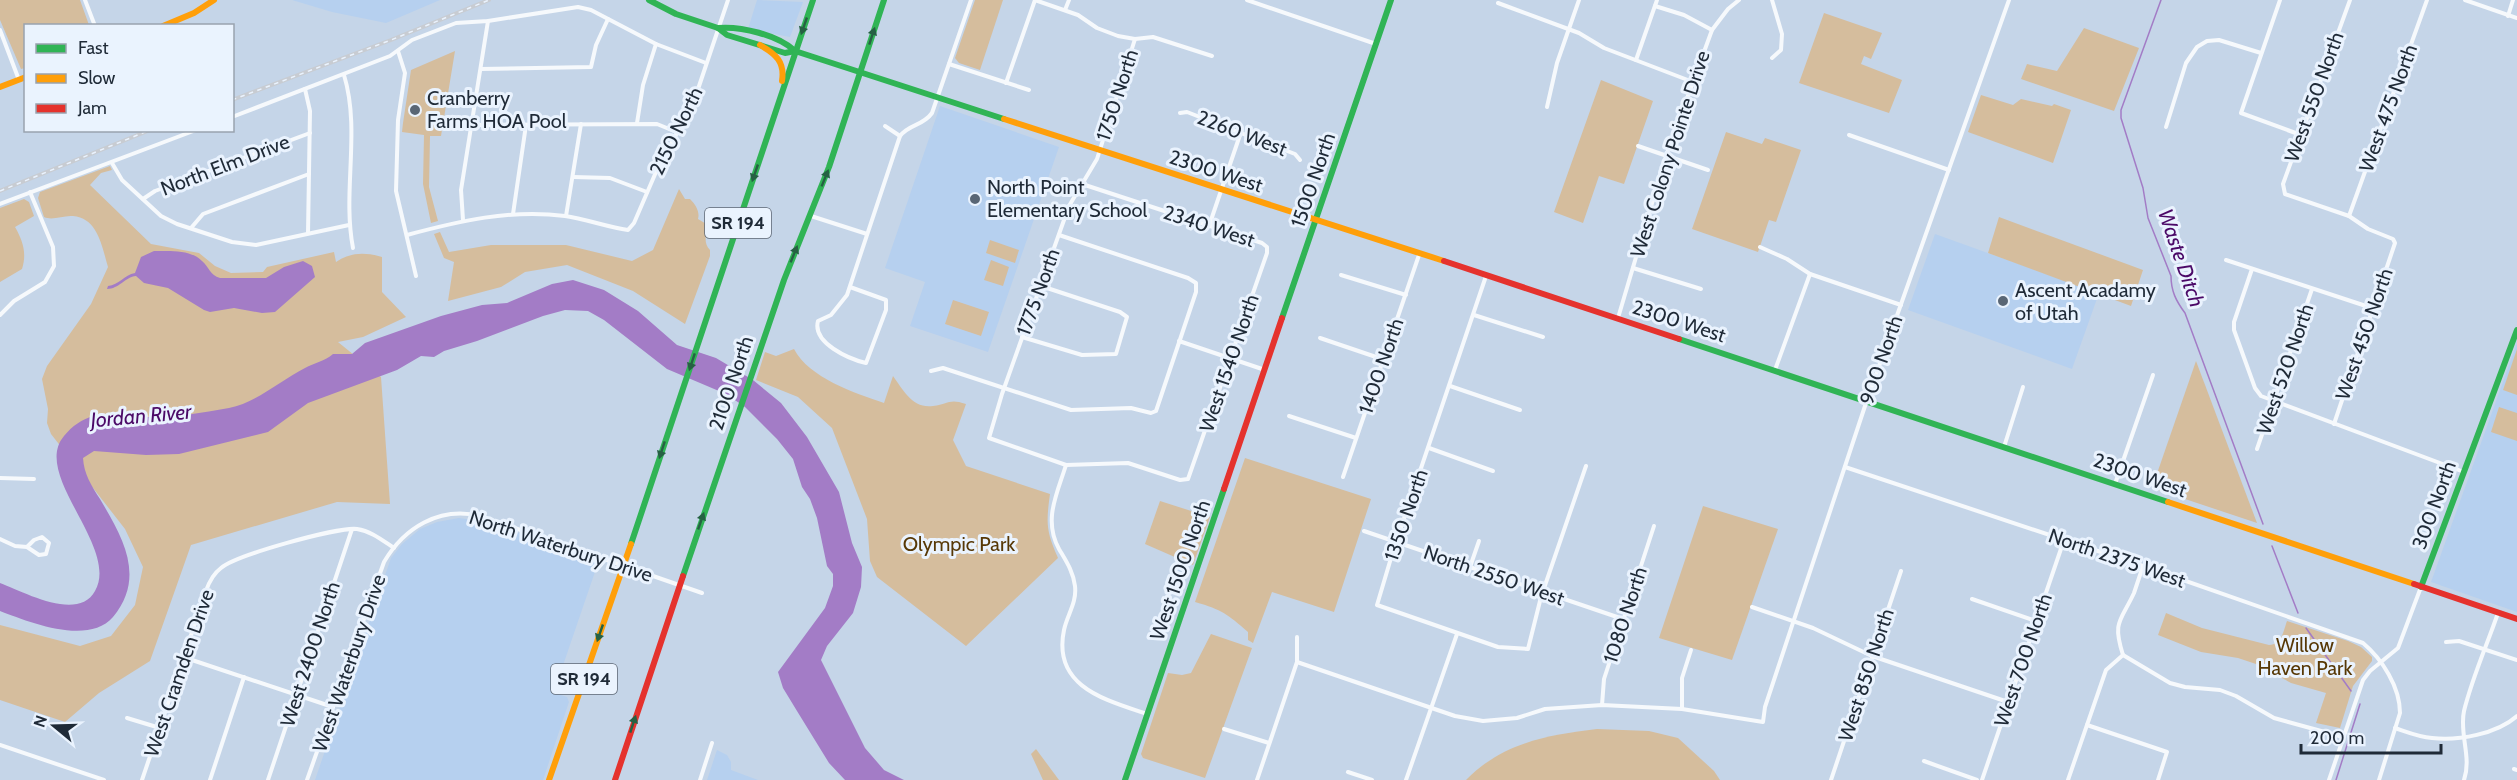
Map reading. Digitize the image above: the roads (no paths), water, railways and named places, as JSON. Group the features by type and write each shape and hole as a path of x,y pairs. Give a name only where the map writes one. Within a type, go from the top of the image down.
{"main road":[{"path":"169,24 194,13 214,0"},
{"path":"649,0 676,14 718,28 727,35 788,53 795,51 790,45 768,38 727,27 718,28"},
{"name":"SR 194","path":"549,780 813,0"},
{"name":"2100 North","path":"615,780 736,417 784,280 829,167 884,0"},
{"name":"1500 North","path":"1265,370 1391,0"},
{"path":"760,45 778,55 784,64 774,117"},
{"name":"2300 West","path":"795,51 1867,400 2517,620"},
{"path":"0,87 22,78"},
{"name":"300 North","path":"2421,587 2517,330"},
{"name":"West 1500 North","path":"1125,780 1265,370"}],"street":[{"path":"85,0 94,24"},
{"name":"2150 North","path":"566,216 628,230 632,227 647,192 694,101 728,0"},
{"path":"850,287 886,300 886,310 866,363 847,356 827,344 819,334 818,321 831,315 840,306 850,287 900,136 906,129 928,118 971,0"},
{"path":"1006,83 1035,0 1082,17 1100,30 1135,39 1153,37 1212,56"},
{"path":"1065,10 1069,0"},
{"path":"1247,0 1376,44"},
{"path":"1547,107 1557,63 1579,0"},
{"path":"1636,60 1657,0"},
{"name":"West Colony Pointe Drive","path":"1618,318 1666,156 1712,30 1739,0"},
{"path":"1772,0 1782,34 1781,50 1772,58"},
{"name":"900 North","path":"1682,709 1763,722 1765,707 1867,400 2009,0"},
{"path":"2280,0 2241,113 2301,135"},
{"name":"West 550 North","path":"2349,216 2285,194 2283,184 2350,0"},
{"name":"West 475 North","path":"2349,216 2427,0"},
{"path":"2465,0 2517,18"},
{"path":"2508,16 2513,0"},
{"path":"1498,3 1568,29 1604,48 1694,82"},
{"path":"1655,6 1684,15 1712,30"},
{"path":"234,116 344,75 398,51 412,40 450,25 578,7 591,10 656,44 706,63"},
{"path":"481,69 591,67 596,45 609,19"},
{"path":"463,220 460,196 488,21"},
{"path":"0,30 22,78"},
{"name":"1750 North","path":"1100,151 1135,39"},
{"path":"2166,127 2189,56 2201,44 2213,40 2224,41 2261,53"},
{"path":"637,123 643,85 656,44"},
{"path":"398,51 405,73 398,120 396,190 416,276"},
{"path":"949,64 1029,90"},
{"path":"344,75 351,105 349,225 353,248"},
{"path":"305,89 310,111 308,233"},
{"name":"2260 West","path":"1180,113 1187,112 1241,132 1294,154 1300,160"},
{"path":"472,124 637,123 663,125 679,132"},
{"path":"513,214 526,124"},
{"path":"406,235 463,220 513,214 566,216 581,124"},
{"path":"885,126 900,136"},
{"path":"0,204 191,132"},
{"path":"1209,226 1241,132"},
{"name":"North Elm Drive","path":"143,200 155,191 310,133"},
{"path":"1849,135 1949,170"},
{"path":"1638,146 1708,170"},
{"name":"1775 North","path":"1066,465 989,438 1004,388 1069,206 1100,151"},
{"path":"112,163 122,180 166,219 232,242 256,245 349,225"},
{"path":"191,228 203,214 309,174"},
{"path":"573,177 610,178 647,192"},
{"name":"2340 West","path":"1082,184 1262,243 1267,247"},
{"path":"0,315 14,301 45,282 54,266 53,247 30,192"},
{"path":"810,215 867,234"},
{"name":"West 450 North","path":"2334,424 2395,243 2389,237 2368,229 2349,216"},
{"path":"931,371 943,368 1071,410 1131,408 1151,413 1156,411 1196,292 1196,283 1188,278 1059,235"},
{"name":"West 1540 North","path":"1066,465 1128,464 1180,480 1188,479 1267,253 1267,247"},
{"path":"1760,247 1810,274 1901,305"},
{"name":"1400 North","path":"1343,477 1419,255"},
{"path":"2226,260 2372,308"},
{"path":"1633,268 1701,289"},
{"path":"2252,269 2234,322 2234,330 2255,388 2261,396 2464,472"},
{"path":"1775,370 1810,274"},
{"path":"1341,275 1406,295"},
{"name":"1350 North","path":"1486,276 1377,605 1498,647 1528,649 1543,592"},
{"path":"1022,337 1082,355 1116,354 1127,317 1120,312 1041,286"},
{"name":"West 520 North","path":"2257,449 2312,289"},
{"path":"1474,315 1543,337"},
{"path":"1320,338 1383,359"},
{"path":"1179,341 1265,370"},
{"path":"2115,484 2152,375"},
{"path":"1450,386 1520,410"},
{"path":"2004,447 2023,387"},
{"path":"1289,416 1356,438"},
{"path":"1429,448 1493,471"},
{"path":"1066,465 1052,507 1051,522 1055,539 1069,565 1075,589 1073,608 1062,640 1066,663 1075,680 1090,693 1148,714"},
{"path":"1543,592 1586,466"},
{"name":"North 2375 West","path":"1845,467 2143,566 2363,643 2381,663 2398,696 2400,713 2379,780"},
{"path":"0,478 34,479"},
{"name":"North Waterbury Drive","path":"394,548 408,532 425,522 446,515 470,514 702,593"},
{"name":"1080 North","path":"1602,705 1604,679 1654,526"},
{"path":"352,529 371,534 394,548"},
{"name":"West Cramden Drive","path":"142,780 210,580 220,568 239,559 336,530 352,529"},
{"name":"West 2400 North","path":"268,780 352,529"},
{"name":"North 2550 West","path":"1364,531 1623,619"},
{"path":"0,539 15,546 27,547 39,555 45,554 49,549 49,543 42,537 38,537 27,547"},
{"name":"West 700 North","path":"1982,780 2064,540"},
{"path":"1470,567 1479,541"},
{"name":"West Waterbury Drive","path":"307,780 380,573 394,548"},
{"path":"2143,566 2133,595 2118,623 2123,655 2170,683 2185,687 2220,690 2236,696 2274,718 2343,737"},
{"name":"West 850 North","path":"1831,780 1901,571"},
{"name":"300 North","path":"2329,780 2363,680 2398,648 2421,587"},
{"path":"1972,599 2036,621"},
{"path":"1752,607 1793,621 1872,656 2008,702"},
{"path":"2464,780 2468,765 2464,736 2464,711 2498,613"},
{"path":"1406,780 1457,634"},
{"path":"1257,780 1297,662 1297,637"},
{"path":"2446,642 2459,641 2517,660"},
{"path":"1297,662 1432,708 1469,719 1493,721 1517,718 1545,709 1602,705 1682,709 1682,678 1691,650"},
{"path":"2068,780 2106,670 2123,655"},
{"path":"183,657 333,707"},
{"path":"210,780 244,677"},
{"path":"2395,728 2428,738 2464,736 2494,730 2517,716"},
{"path":"128,718 160,728"},
{"path":"2087,725 2167,752 2158,780"},
{"path":"1224,729 1269,744"},
{"path":"700,780 712,743"},
{"path":"0,745 104,780"},
{"path":"1924,761 1977,780"},
{"path":"1347,772 1372,780"}],"waterway":[{"name":"Waste Ditch","path":"2161,0 2121,110 2121,118 2143,188 2148,218 2171,276 2175,296 2185,313 2263,524"},
{"name":"Waste Ditch","path":"2272,546 2298,613"},
{"name":"Waste Ditch","path":"2306,628 2351,691"},
{"name":"Waste Ditch","path":"2336,780 2360,704"}],"railway":[{"path":"234,99 489,0"},
{"path":"0,191 145,132"}],"place":[{"name":"Cranberry Farms HOA Pool","path":"415,110"},
{"name":"North Point Elementary School","path":"975,199"},
{"name":"Ascent Acadamy of Utah","path":"2003,301"}],"water label":[{"name":"Jordan River","path":"141,416"}],"park label":[{"name":"Olympic Park","path":"959,544"},
{"name":"Willow Haven Park","path":"2305,656"}]}
